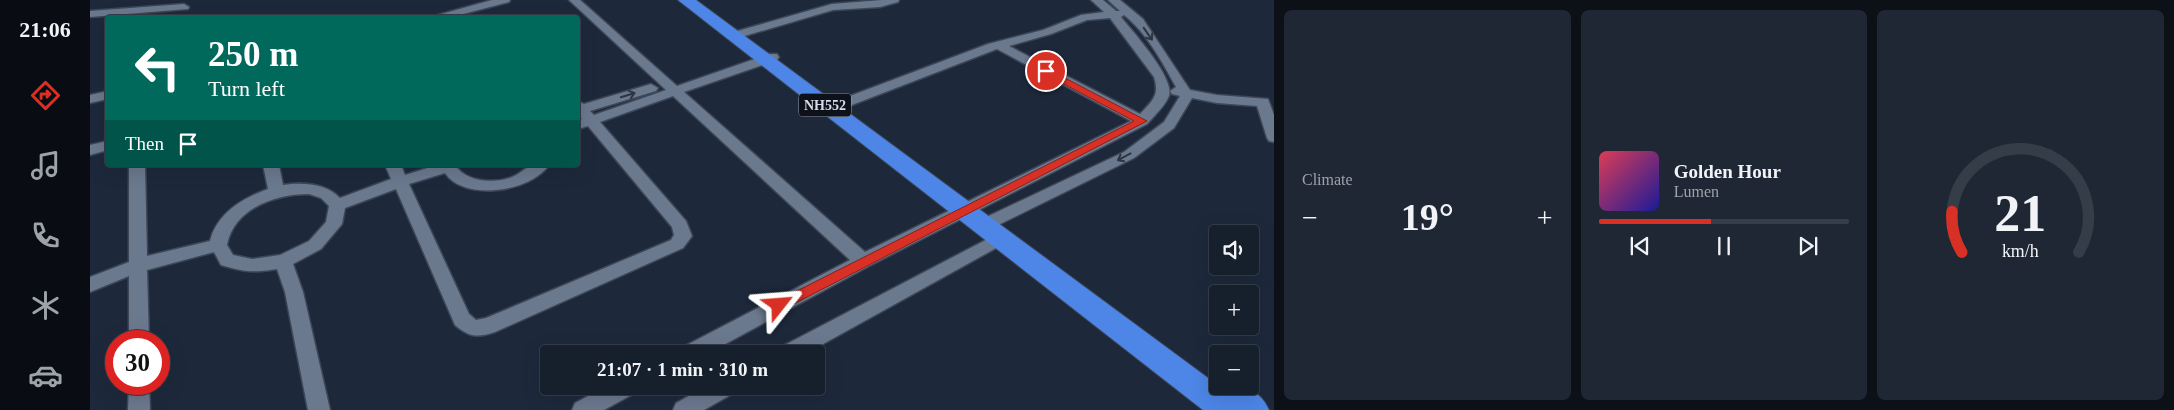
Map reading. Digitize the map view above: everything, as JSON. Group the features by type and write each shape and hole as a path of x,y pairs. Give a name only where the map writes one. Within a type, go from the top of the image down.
{"highway":[{"name":"NH552","path":"686,0 765,55 984,220 1209,378"},
{"name":"NH552","path":"697,0 737,35"},
{"name":"NH552","path":"765,55 839,105 1227,410"},
{"name":"NH552","path":"1233,395 1253,410"}],"street":[{"path":"444,15 505,0"},
{"path":"574,0 863,261"},
{"path":"737,35 832,7 880,4 894,0"},
{"path":"705,345 863,261 984,220 1128,155 1169,125 1187,95 1186,93 1139,21 1131,14 1096,0"},
{"path":"839,105 998,45 1047,32 1113,7"},
{"path":"799,345 984,220 1142,121 1162,97 1164,88 1160,77 1113,7"},
{"path":"90,14 187,8"},
{"path":"998,45 1142,121"},
{"path":"394,167 462,319 472,328 488,326 677,244 683,236 680,225 582,115 765,55"},
{"path":"1164,88 1217,99 1269,100 1274,138"},
{"path":"90,99 105,96"},
{"path":"90,150 105,146"},
{"path":"137,167 139,330"},
{"path":"274,167 277,193"},
{"path":"332,199 334,224 315,246 283,262 252,266 227,260 218,245 222,228 238,212 260,198 285,190 309,189 332,199 357,197 444,167"},
{"path":"448,167 460,180 486,186 515,182 540,167"},
{"path":"90,285 139,265 218,245"},
{"path":"283,262 294,292 319,410"},
{"path":"139,395 139,410"},
{"path":"583,410 611,395"},
{"path":"684,410 711,395"}],"route":[{"path":"779,305 1142,121 1046,71"}]}
